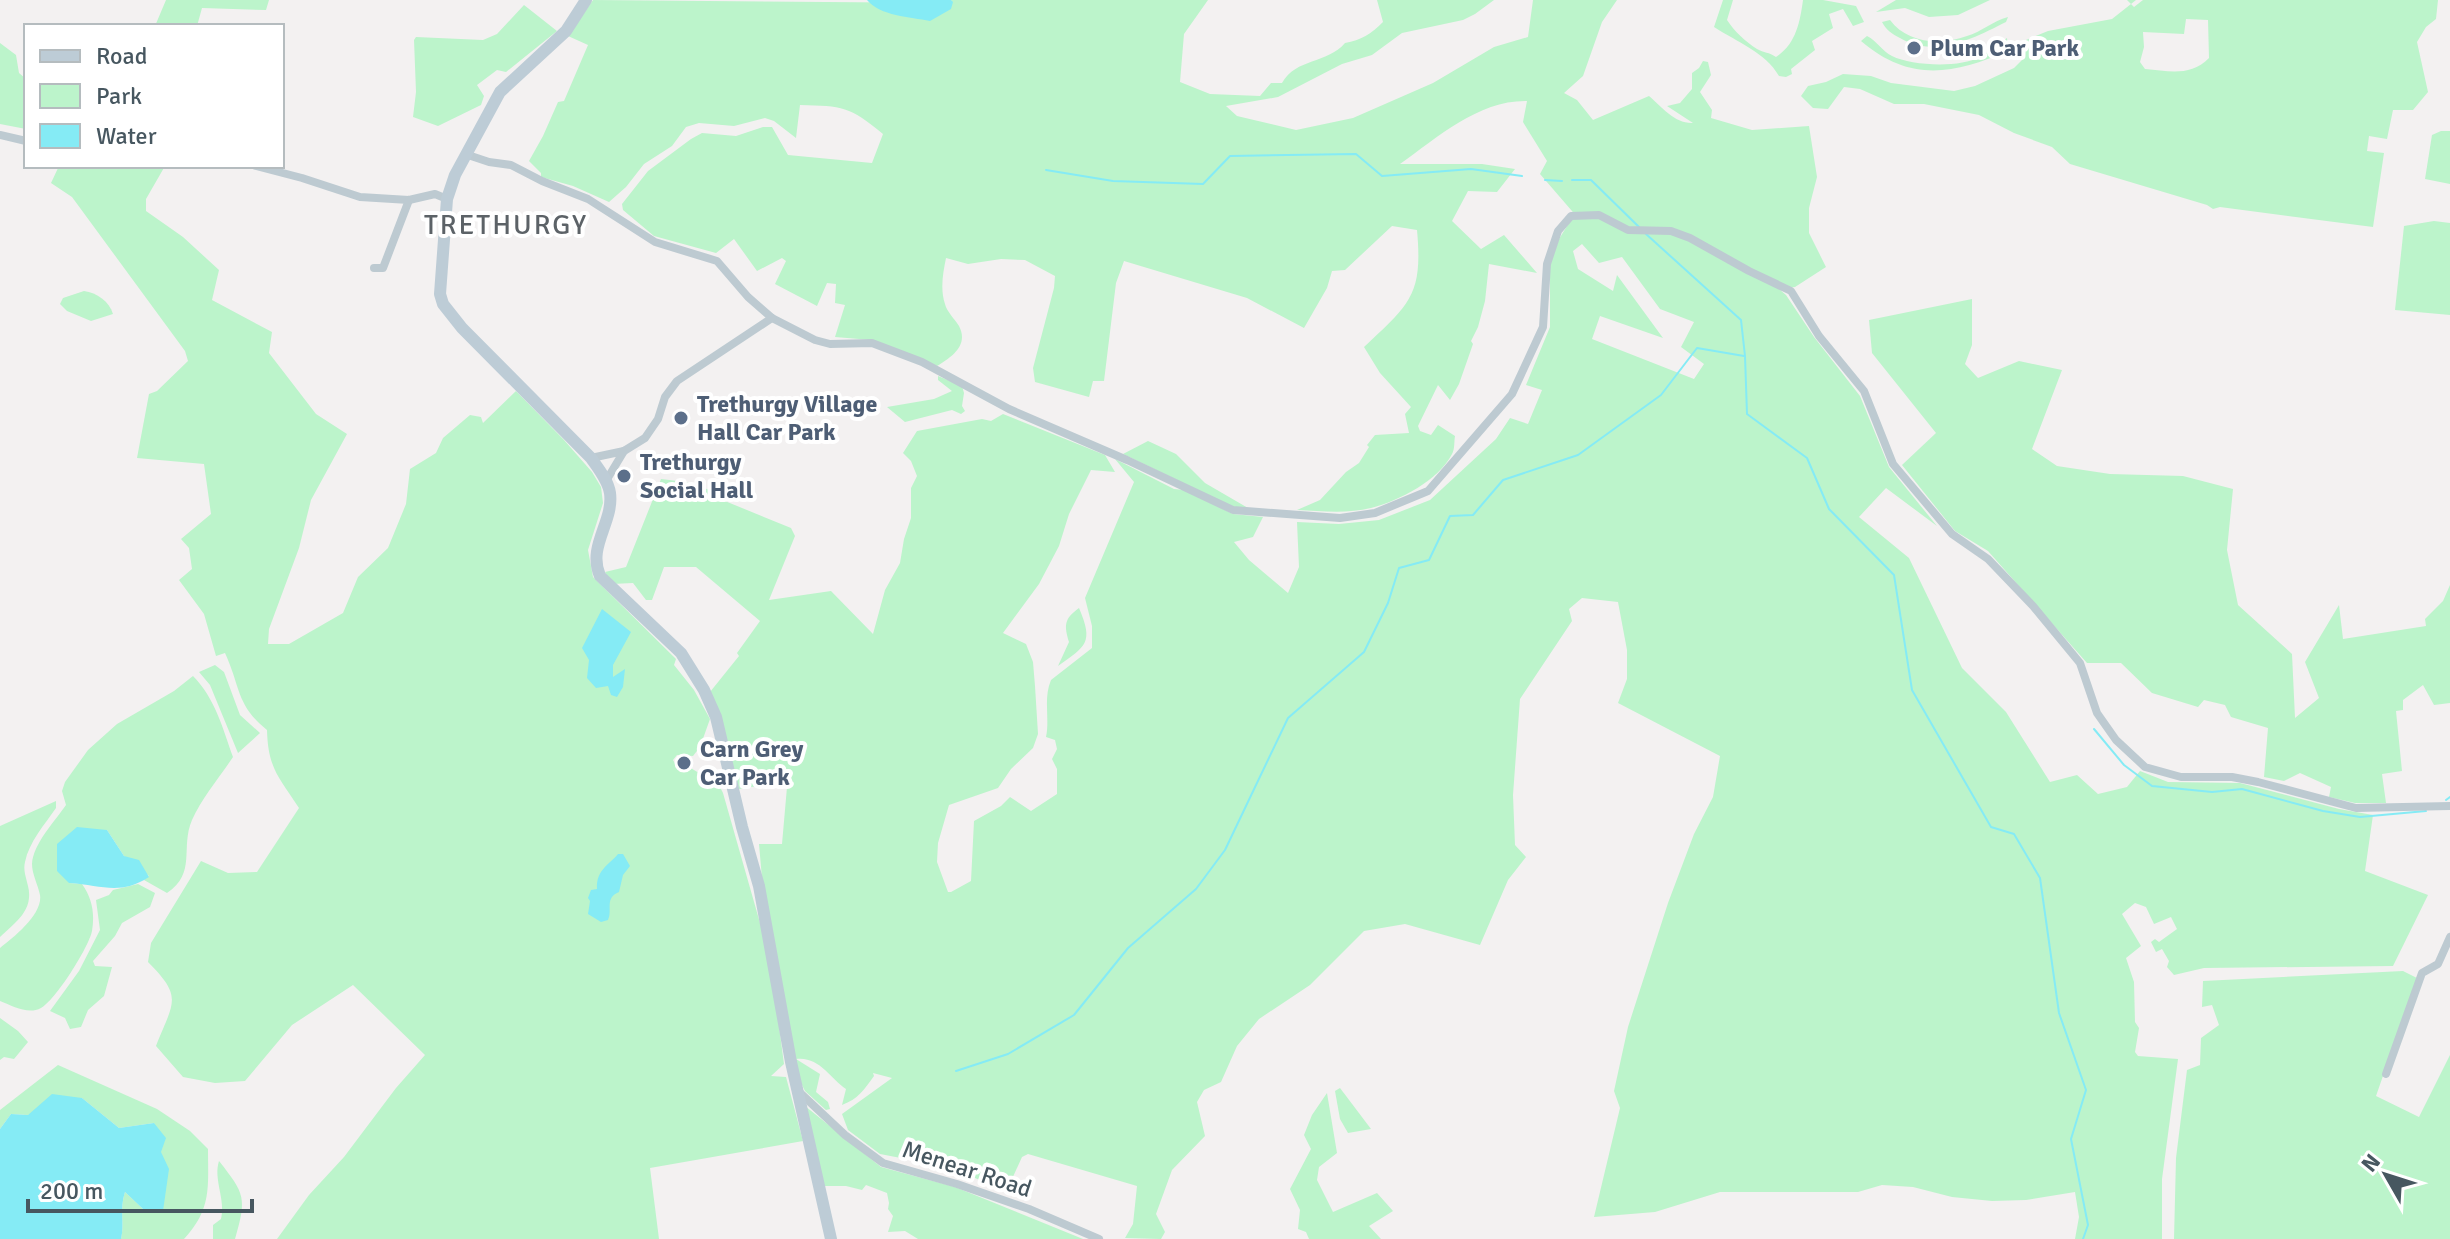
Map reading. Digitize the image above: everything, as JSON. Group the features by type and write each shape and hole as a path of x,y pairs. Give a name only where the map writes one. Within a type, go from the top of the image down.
{"street":[{"path":"586,0 566,31 500,92 465,154 447,199 440,282 443,304 462,328 591,458 610,493 596,552 596,567 607,585 681,653 704,690 716,717 759,886 797,1089 831,1239"},
{"path":"0,135 24,141"},
{"path":"465,154 511,165 542,181 575,192 607,209 655,242 717,261 748,297 772,318 815,340 830,344 872,343 922,362 1009,409 1233,510 1340,518 1375,513 1428,491 1512,394 1543,327 1547,264 1558,231 1571,216 1599,215 1628,230 1671,231 1791,291 1819,336 1864,391 1893,464 1952,534 1988,559 2042,617 2080,663 2097,713 2116,740 2145,767 2181,777 2232,777 2258,782 2356,808 2450,806"},
{"path":"264,168 360,197 409,200 435,194 447,199"},
{"path":"374,268 383,268 409,200"},
{"path":"591,458 624,451 645,438 658,419 665,397 677,381 772,318"},
{"path":"606,481 624,451"},
{"path":"2386,1074 2422,973 2438,964 2450,937"},
{"name":"Menear Road","path":"797,1089 845,1135 883,1163 983,1193 1099,1239"}],"green space":[{"path":"166,0 269,0 266,10 202,8 198,24 156,24"},
{"path":"593,0 952,3 951,0 1208,0 1184,34 1180,82 1210,94 1260,96 1271,83 1282,83 1295,69 1330,55 1345,43 1374,30 1383,22 1377,0 1494,0 1463,20 1402,33 1372,55 1342,64 1278,97 1226,106 1237,116 1296,130 1353,118 1433,83 1494,47 1528,37 1533,0 1617,0 1602,22 1583,76 1564,93 1577,100 1593,120 1649,96 1675,118 1693,123 1667,106 1680,103 1692,89 1692,73 1703,61 1708,62 1711,75 1700,92 1712,110 1711,118 1752,130 1809,126 1817,177 1809,208 1809,233 1826,267 1795,287 1779,289 1860,396 1889,467 1937,526 1886,488 1859,517 1909,558 1962,668 2006,712 2050,782 2077,775 2098,794 2127,787 2140,771 2168,782 2240,783 2373,815 2365,871 2428,895 2393,966 2204,968 2174,975 2167,967 2169,961 2162,949 2156,952 2151,942 2155,939 2159,942 2177,929 2171,917 2154,924 2146,907 2135,903 2122,914 2141,946 2126,958 2134,982 2135,1022 2139,1028 2135,1052 2138,1056 2178,1059 2162,1179 2162,1239 2075,1239 2079,1217 2075,1192 2026,1200 1992,1201 1952,1197 1913,1187 1882,1185 1858,1192 1720,1192 1655,1212 1594,1217 1620,1108 1614,1091 1628,1027 1668,903 1694,834 1713,797 1720,756 1618,703 1627,679 1627,650 1618,602 1582,598 1569,609 1572,621 1520,699 1513,795 1515,845 1526,857 1508,880 1480,945 1405,924 1364,931 1310,985 1259,1019 1237,1046 1221,1082 1204,1090 1197,1102 1205,1136 1172,1170 1156,1214 1165,1232 1161,1239 1125,1238 1133,1224 1137,1186 1028,1154 1022,1157 1006,1192 953,1168 880,1154 848,1130 842,1114 892,1078 873,1073 874,1076 860,1094 842,1105 846,1089 818,1064 796,1059 820,1074 816,1092 828,1102 830,1109 826,1110 805,1091 800,1081 763,890 759,844 782,844 787,787 782,782 739,789 710,692 739,656 737,653 760,621 696,567 664,567 652,600 646,600 633,583 612,584 605,572 626,567 661,479 686,482 710,490 720,499 791,528 795,536 769,600 831,591 873,634 885,590 900,563 911,518 911,488 917,476 911,461 903,453 917,431 982,419 991,421 1003,414 1105,455 1115,472 1091,470 1069,514 1059,546 1039,584 1003,633 1026,644 1033,662 1038,734 1033,748 1011,769 998,788 949,805 938,843 937,862 948,892 951,892 971,881 974,821 1001,806 1010,797 1031,811 1057,794 1057,769 1052,759 1057,749 1055,740 1046,737 1047,694 1051,680 1092,648 1092,626 1085,598 1134,482 1115,459 1233,514 1263,517 1253,537 1234,542 1249,560 1288,593 1299,567 1297,522 1339,524 1379,520 1430,500 1496,439 1510,418 1528,424 1542,390 1526,385 1550,327 1550,265 1559,239 1572,218 1578,218 1540,174 1547,161 1523,122 1527,101 1509,102 1476,113 1400,164 1482,164 1515,169 1497,192 1468,191 1452,221 1481,249 1504,235 1537,273 1489,264 1485,301 1459,384 1450,400 1438,385 1418,426 1420,431 1431,435 1438,425 1455,436 1453,452 1438,472 1406,495 1371,508 1343,512 1297,510 1320,500 1346,472 1359,463 1375,435 1409,433 1405,414 1411,407 1380,373 1364,347 1393,320 1410,297 1418,270 1417,230 1392,226 1345,270 1332,271 1327,288 1304,328 1247,298 1124,261 1116,283 1104,381 1093,381 1089,397 1035,382 1033,368 1055,276 1025,260 1001,259 968,264 946,258 943,298 947,310 959,326 962,339 957,350 937,366 871,340 835,337 845,305 835,303 836,284 827,283 817,306 775,284 786,261 782,258 757,271 734,239 716,253 654,236 623,210 622,204 648,171 702,133 736,136 772,127 788,155 872,163 883,134 845,109 826,106 800,105 796,138 765,118 734,126 699,123 686,127 672,146 644,164 609,202 573,186 541,177 529,161 558,102 564,101 588,45 568,36","holes":["1582,244 1599,263 1622,257 1660,309 1694,322 1681,347 1704,364 1694,379 1592,339 1600,316 1663,338 1617,275 1613,291 1578,269 1573,251"]},
{"path":"1723,0 1733,0 1727,20 1737,32 1757,49 1776,57 1793,39 1803,0 1856,6 1864,22 1853,26 1843,9 1829,14 1833,28 1812,41 1815,50 1791,69 1792,74 1779,76 1766,60 1714,27"},
{"path":"1896,0 1990,0 1958,15 1929,17 1905,8 1876,12"},
{"path":"2143,0 2438,0 2436,19 2426,27 2417,42 2428,92 2413,110 2393,110 2387,139 2369,136 2367,151 2384,153 2373,227 2220,207 2213,209 2070,164 2052,147 2014,133 1979,115 1924,104 1894,104 1860,89 1844,87 1828,109 1813,108 1801,96 1808,86 1843,74 1954,91 1975,86 2014,68 2025,57 2026,40 2048,31 2112,19 2131,4 2134,7","holes":["2186,19 2208,20 2209,58 2202,64 2187,70 2171,71 2145,69 2140,62 2144,47 2143,32 2184,34"]},
{"path":"524,5 557,31 506,72 497,70 477,85 484,96 481,105 438,126 413,117 416,37 483,40 497,34"},
{"path":"2008,17 2006,22 1968,40 1927,47 1900,38 1882,22 1890,20 1905,34 1915,38 1946,41 1967,36"},
{"path":"1867,36 1892,56 1923,64 1971,61 2007,38 2008,51 1951,69 1915,69 1879,54 1861,41"},
{"path":"0,43 16,55 19,73 24,77 24,129 0,124"},
{"path":"2450,131 2450,184 2425,179 2432,135"},
{"path":"58,168 164,168 146,199 146,211 183,237 219,270 212,300 272,332 269,353 316,414 347,434 311,500 299,548 269,629 268,644 289,644 343,613 358,577 388,548 406,504 410,469 436,453 443,438 470,415 481,417 483,423 516,391 564,440 601,487 603,503 588,550 593,577 676,659 674,665 694,690 710,719 700,747 693,756 677,755 673,760 680,772 689,767 719,785 723,793 770,958 784,1064 771,1076 786,1077 803,1141 650,1168 659,1239 277,1239 309,1195 344,1157 425,1055 353,985 292,1025 245,1081 215,1083 183,1077 156,1046 172,1001 167,984 148,962 151,943 201,861 228,873 257,872 299,808 272,764 267,730 244,704 225,653 216,656 204,614 179,580 192,569 189,548 181,539 211,514 204,464 137,458 149,394 157,391 188,361 185,351 72,197 51,183"},
{"path":"2434,221 2450,223 2450,315 2395,310 2404,226"},
{"path":"84,291 102,298 113,314 91,321 67,311 60,304 63,298"},
{"path":"1972,299 1972,345 1965,364 1978,378 2019,361 2062,370 2032,449 2057,466 2110,474 2183,476 2233,489 2227,550 2238,605 2292,654 2295,718 2319,698 2305,662 2339,605 2343,639 2426,626 2425,619 2443,601 2450,585 2450,703 2434,705 2423,685 2403,700 2403,710 2396,711 2402,771 2382,774 2386,803 2355,803 2329,797 2331,787 2300,773 2284,781 2264,777 2268,728 2231,717 2225,705 2204,700 2198,707 2152,693 2121,663 2087,663 1988,551 1955,531 1902,465 1936,433 1872,353 1869,320"},
{"path":"938,376 962,386 965,411 961,414 952,410 905,422 887,407 934,399 952,391 938,380"},
{"path":"1148,441 1176,454 1205,483 1248,508 1233,507 1123,454"},
{"path":"1079,608 1086,629 1085,643 1058,666 1069,642 1066,623"},
{"path":"215,665 224,672 240,715 260,733 238,753 210,685 199,672"},
{"path":"193,676 213,704 233,757 192,820 182,877 167,893 144,880 149,876 124,856 107,830 69,883 82,884 92,906 93,918 90,939 71,973 47,1003 36,1010 26,1010 0,1001 0,948 37,910 40,895 32,868 33,856 66,805 62,791 65,782 88,750 117,724 174,691"},
{"path":"56,801 56,808 27,855 24,868 29,894 26,909 0,937 0,826"},
{"path":"138,884 155,893 150,907 122,923 93,961 95,966 112,967 104,996 88,1010 81,1027 70,1029 65,1018 50,1011 79,971 100,930 96,900 113,890"},
{"path":"2403,971 2417,978 2376,1096 2419,1117 2450,1055 2450,1239 2174,1239 2176,1158 2187,1070 2200,1065 2201,1038 2219,1025 2212,1005 2202,1007 2203,981"},
{"path":"0,1018 28,1042 14,1059 4,1057 0,1060"},
{"path":"58,1065 157,1109 190,1131 208,1149 208,1186 204,1207 200,1218 184,1239 121,1239 125,1192 143,1209 163,1210 161,1152 154,1123 119,1128 82,1098 28,1115 11,1114 0,1129 0,1110"},
{"path":"1340,1088 1371,1129 1348,1133 1340,1119 1335,1091"},
{"path":"1327,1093 1337,1153 1319,1167 1317,1180 1333,1212 1377,1193 1393,1211 1369,1226 1381,1239 1309,1239 1306,1232 1298,1229 1300,1210 1290,1189 1311,1149 1304,1135 1312,1115"},
{"path":"805,1106 881,1167 955,1187 1083,1239 918,1239 905,1231 888,1232 893,1216 888,1209 887,1193 866,1185 862,1190 824,1186"},
{"path":"219,1161 239,1189 241,1197 241,1214 235,1239 213,1239 213,1225 221,1219 222,1212 217,1175"}],"water":[{"path":"867,0 953,2 951,9 930,21 887,13"},
{"path":"602,609 631,632 613,665 613,677 625,669 623,687 617,697 611,695 608,686 596,688 587,678 589,660 582,648"},
{"path":"77,827 107,830 124,856 139,860 149,877 119,888 69,883 57,871 57,844"},
{"path":"618,854 623,854 630,866 623,875 619,892 610,901 608,920 601,922 588,914 588,898 591,890 597,889 601,873"},
{"path":"52,1094 82,1098 119,1128 154,1123 166,1138 161,1152 169,1169 163,1211 143,1209 125,1192 121,1239 0,1239 0,1129 11,1114 28,1115"}],"waterway":[{"path":"1046,170 1113,181 1203,184 1230,156 1356,154 1382,176 1471,169 1522,176"},
{"path":"1545,180 1562,181"},
{"path":"1572,180 1591,180 1639,227"},
{"path":"1646,234 1741,320 1747,414 1807,458 1829,509 1894,575 1912,690 1991,827 2014,834 2040,878 2059,1013 2086,1090 2071,1139 2088,1225 2083,1239"},
{"path":"956,1071 1008,1054 1074,1015 1128,948 1196,889 1225,850 1288,718 1364,652 1388,603 1399,568 1429,560 1450,516 1473,515 1503,480 1578,455 1661,395 1697,348 1744,356"},
{"path":"2094,729 2124,765 2152,786 2212,792 2242,789 2323,811 2360,817 2426,811"},
{"path":"2446,800 2450,797"}],"place":[{"name":"Plum Car Park","path":"1914,48"},
{"name":"Trethurgy Village Hall Car Park","path":"681,418"},
{"name":"Trethurgy Social Hall","path":"624,476"},
{"name":"Carn Grey Car Park","path":"684,763"}],"district":[{"name":"TRETHURGY","path":"506,225"}]}
